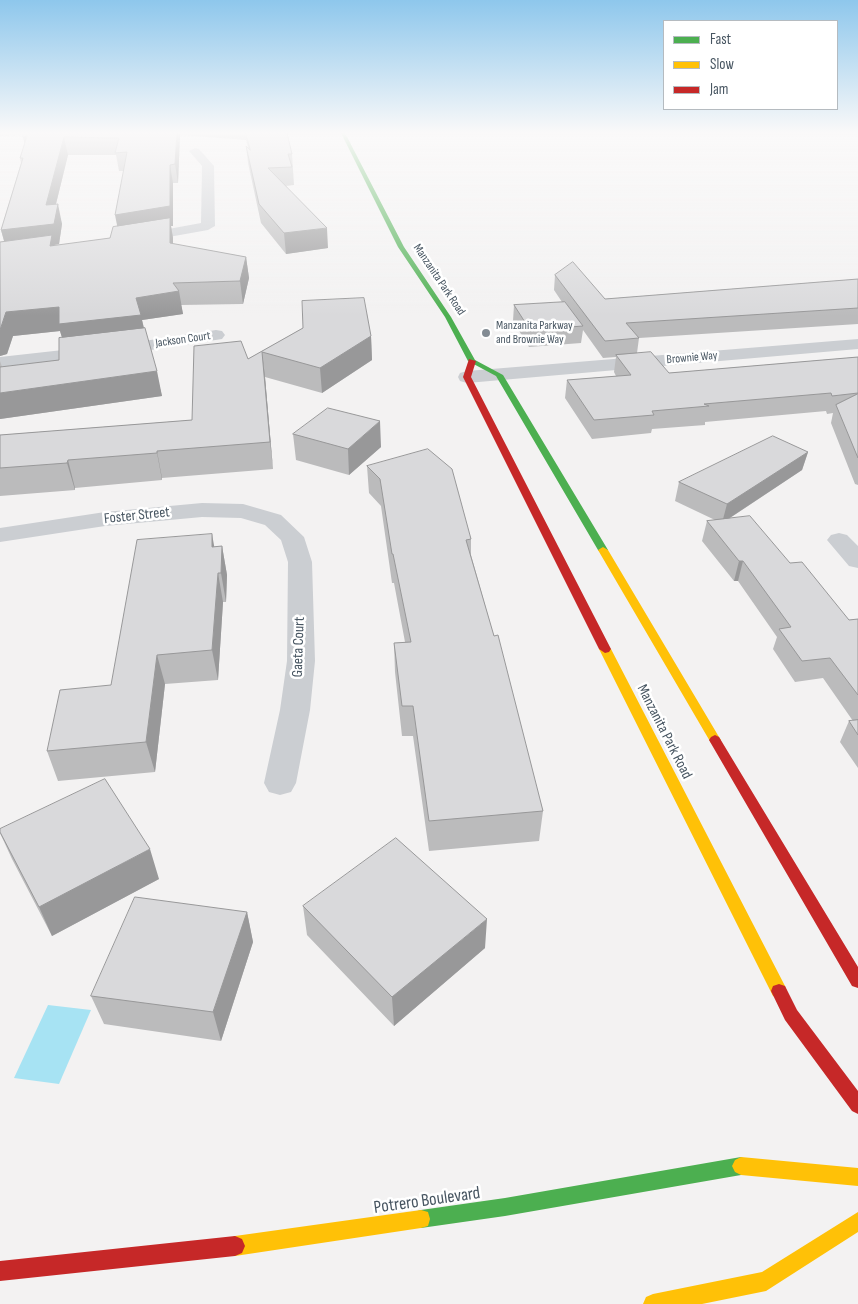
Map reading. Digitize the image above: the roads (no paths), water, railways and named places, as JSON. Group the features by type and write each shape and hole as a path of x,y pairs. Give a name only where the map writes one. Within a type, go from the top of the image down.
{"street":[{"path":"124,240 208,226 208,194"},
{"name":"Manzanita Park Road","path":"374,194 401,248 448,317 470,369 791,1015 858,1105"},
{"name":"Jackson Court","path":"0,362 144,346 216,335"},
{"name":"Brownie Way","path":"470,369 499,375 858,344"},
{"path":"499,375 858,981"},
{"name":"Foster Street","path":"1,541 105,519 202,510 243,511 273,520"},
{"name":"Gaeta Court","path":"273,520 292,537 300,562 301,661 295,710 280,783"},
{"path":"839,540 858,561"},
{"name":"Potrero Boulevard","path":"0,1271 302,1237 505,1207 745,1165 858,1177"},
{"path":"653,1304 766,1281 858,1221"}],"water":[{"path":"48,1005 91,1010 59,1084 14,1078"}],"place":[{"name":"Manzanita Parkway and Brownie Way","path":"486,333"}]}
